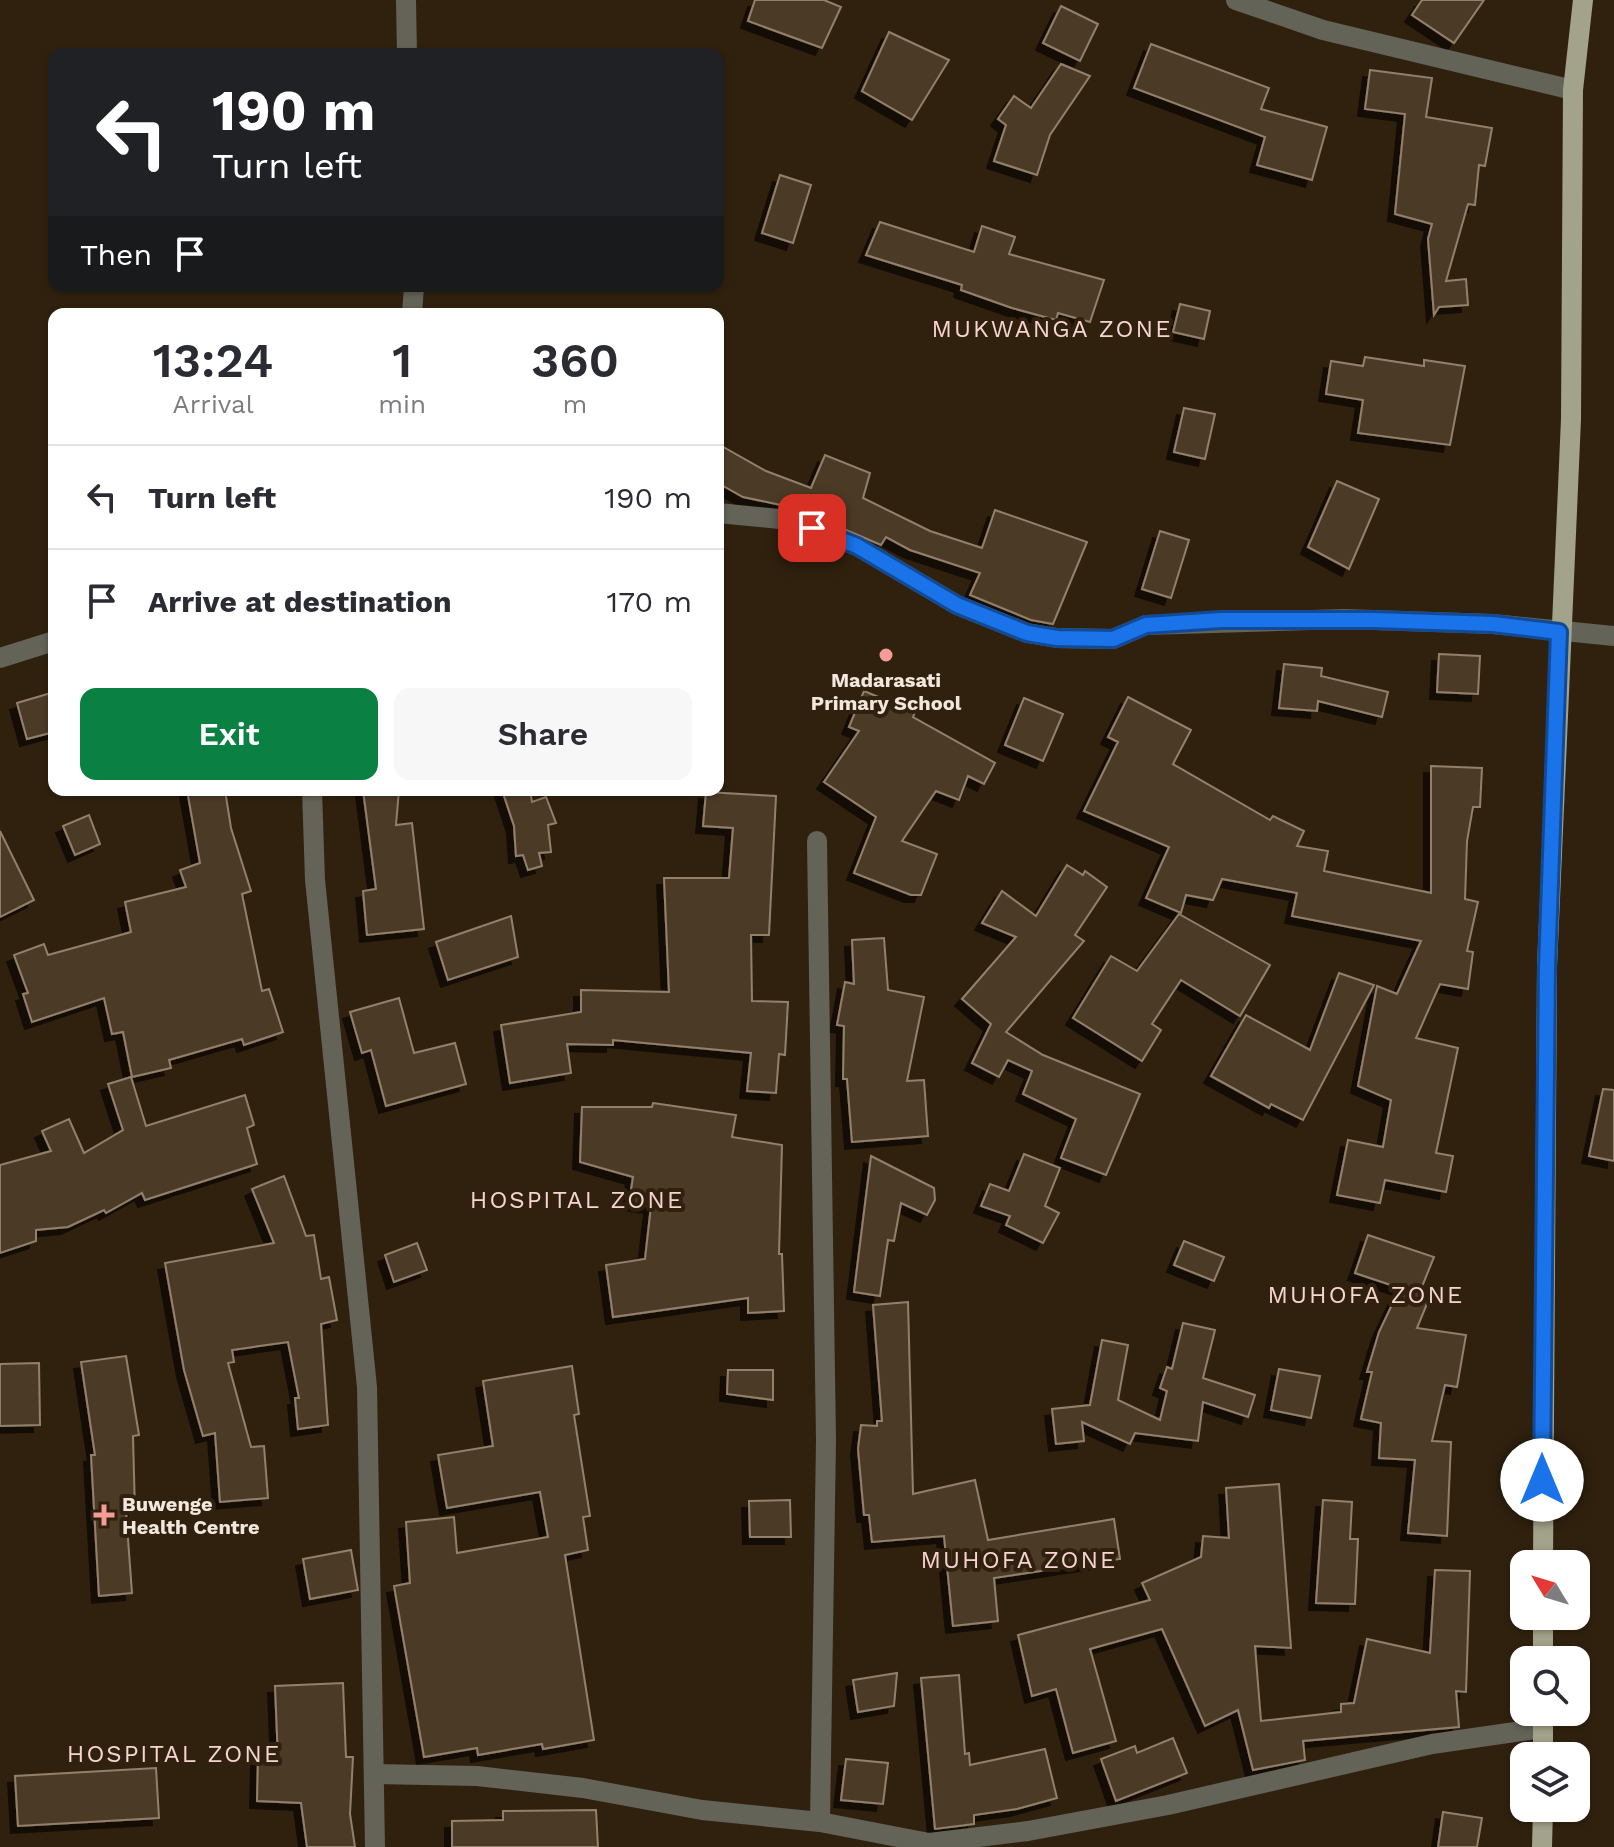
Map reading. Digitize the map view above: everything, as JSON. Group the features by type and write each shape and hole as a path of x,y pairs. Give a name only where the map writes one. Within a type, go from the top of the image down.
{"main road":[{"path":"1543,1550 1547,967 1559,632 1571,419 1573,90 1583,0"},
{"path":"1542,1847 1543,1822"}],"street":[{"path":"406,0 407,48"},
{"path":"1236,0 1323,30 1573,90"},
{"path":"724,514 790,520 857,546 957,605 1027,633 1057,638 1113,639 1146,625 1221,620 1359,619 1493,624 1614,636"},
{"path":"0,658 48,643"},
{"path":"312,796 315,880 367,1387 375,1847"},
{"path":"817,841 826,1440 820,1822"},
{"path":"374,1774 492,1777 583,1788 702,1810 820,1822 929,1843 979,1839 1168,1805 1515,1726"}],"building":[{"path":"755,0 824,0 841,7 822,48 748,21"},
{"path":"1422,0 1484,0 1454,43 1412,15"},
{"path":"1061,6 1098,24 1080,61 1043,43"},
{"path":"889,32 949,60 912,120 862,91"},
{"path":"1151,44 1269,88 1261,109 1327,127 1312,180 1257,165 1265,137 1134,88"},
{"path":"1061,64 1090,76 1050,135 1037,175 994,161 1006,125 998,119 1014,96 1031,108"},
{"path":"1370,70 1432,78 1426,117 1492,128 1485,166 1479,165 1475,205 1468,204 1446,281 1466,279 1468,305 1439,307 1434,315 1428,239 1432,224 1395,214 1405,114 1365,109"},
{"path":"780,175 811,185 793,243 762,233"},
{"path":"880,222 974,252 982,226 1015,237 1009,254 1104,280 1090,322 1058,313 1056,320 1012,308 961,290 962,285 866,255"},
{"path":"1180,304 1210,311 1204,339 1173,332"},
{"path":"1365,357 1424,366 1424,360 1465,366 1450,445 1358,433 1363,400 1326,394 1331,361 1363,366"},
{"path":"1184,408 1215,414 1205,459 1174,452"},
{"path":"724,447 766,471 811,488 825,455 870,473 863,498 930,531 982,548 995,510 1087,542 1053,624 1031,620 970,595 980,573 910,550 886,537 881,545 795,508 743,497 724,486"},
{"path":"1337,481 1379,499 1349,569 1308,547"},
{"path":"1160,531 1189,540 1171,598 1142,589"},
{"path":"1439,654 1480,656 1478,694 1437,692"},
{"path":"1284,664 1322,668 1321,676 1388,692 1382,717 1318,701 1317,711 1279,708"},
{"path":"864,691 915,712 913,717 995,763 984,784 968,776 959,800 936,791 902,841 937,854 921,895 911,895 854,873 876,817 824,782 859,731 849,727"},
{"path":"48,694 48,734 27,739 17,703"},
{"path":"1128,697 1191,730 1173,764 1270,820 1273,816 1304,831 1297,846 1328,851 1324,871 1431,893 1431,766 1482,768 1480,807 1473,807 1467,841 1465,899 1478,902 1467,951 1473,952 1468,989 1440,984 1416,1038 1458,1048 1436,1153 1453,1156 1446,1192 1385,1180 1380,1203 1337,1195 1348,1140 1383,1147 1391,1100 1358,1086 1377,986 1397,994 1421,941 1292,916 1297,893 1222,879 1213,900 1186,895 1181,913 1146,898 1169,847 1084,811 1118,742 1108,737"},
{"path":"1024,698 1063,714 1043,761 1005,745"},
{"path":"724,793 776,796 769,935 751,935 752,1001 788,1002 785,1055 779,1054 776,1093 747,1091 751,1053 613,1040 613,1045 567,1044 571,1073 510,1083 501,1025 581,1012 581,990 669,992 664,878 729,878 733,828 703,826 706,796 724,796"},
{"path":"188,796 226,796 231,828 251,891 242,894 262,991 269,989 283,1032 244,1045 242,1039 169,1060 171,1068 132,1077 123,1032 112,1034 104,998 32,1022 23,994 28,993 14,955 44,944 48,955 131,932 125,902 186,887 180,870 200,863"},
{"path":"364,796 398,796 396,825 412,823 424,929 367,935 363,891 376,889"},
{"path":"504,796 531,796 532,802 546,797 556,823 548,825 551,852 539,853 542,866 528,870 523,855 516,856 514,826"},
{"path":"89,815 100,844 75,855 63,826"},
{"path":"0,831 34,900 0,917"},
{"path":"1067,865 1083,875 1085,871 1107,887 1075,935 1084,941 1006,1032 1043,1055 1140,1094 1106,1175 1061,1158 1076,1119 1023,1094 1032,1071 1008,1060 999,1077 972,1063 991,1024 962,999 1016,937 982,923 1002,891 1036,916"},
{"path":"1179,914 1270,965 1240,1016 1181,980 1152,1024 1161,1030 1142,1061 1073,1018 1111,956 1137,971"},
{"path":"511,916 518,957 448,980 436,942"},
{"path":"884,938 888,990 924,997 907,1081 924,1080 928,1136 852,1142 847,1079 843,1079 844,1026 837,1025 845,982 854,984 852,940"},
{"path":"1339,973 1374,985 1303,1120 1271,1104 1269,1108 1211,1076 1246,1015 1310,1050"},
{"path":"399,998 414,1053 455,1043 466,1084 386,1106 371,1050 362,1053 350,1012"},
{"path":"131,1077 146,1126 245,1095 254,1125 247,1128 257,1164 145,1200 142,1193 106,1213 104,1210 68,1227 36,1230 36,1241 0,1253 0,1165 51,1151 42,1131 69,1119 84,1153 123,1130 108,1084"},
{"path":"1603,1089 1614,1090 1614,1161 1589,1156"},
{"path":"653,1103 736,1115 732,1137 782,1145 779,1254 782,1254 784,1311 748,1313 748,1298 613,1317 606,1265 645,1259 651,1206 629,1203 633,1177 580,1162 582,1107 652,1107"},
{"path":"1024,1154 1060,1168 1045,1206 1059,1213 1043,1243 1006,1225 1010,1216 981,1206 990,1184 1009,1191"},
{"path":"871,1156 934,1188 935,1200 927,1215 901,1203 894,1241 888,1240 880,1296 854,1292"},
{"path":"284,1176 306,1236 314,1235 321,1279 329,1277 337,1320 321,1324 328,1425 298,1429 295,1398 299,1398 288,1342 232,1350 234,1362 228,1363 251,1447 264,1446 268,1498 220,1502 215,1433 203,1436 184,1370 165,1263 274,1243 252,1189"},
{"path":"1368,1235 1434,1257 1419,1294 1429,1299 1417,1328 1466,1335 1457,1387 1445,1385 1432,1441 1451,1442 1447,1536 1408,1533 1415,1460 1379,1458 1381,1423 1361,1419 1372,1372 1367,1372 1379,1332 1400,1288 1355,1273"},
{"path":"1184,1241 1224,1257 1214,1281 1174,1265"},
{"path":"417,1243 427,1270 394,1282 385,1255"},
{"path":"908,1302 913,1494 975,1480 988,1540 1114,1519 1120,1559 994,1578 998,1621 953,1626 944,1536 872,1542 869,1515 864,1515 858,1449 861,1425 877,1426 877,1421 882,1421 873,1305"},
{"path":"1183,1323 1215,1330 1203,1378 1255,1395 1248,1417 1203,1402 1198,1441 1135,1433 1130,1444 1082,1422 1084,1441 1056,1444 1052,1409 1090,1405 1102,1340 1128,1345 1118,1400 1160,1420 1167,1391 1160,1388 1167,1367 1172,1369"},
{"path":"126,1356 139,1435 133,1436 135,1512 126,1512 132,1593 99,1596 91,1455 95,1455 81,1362"},
{"path":"39,1363 40,1425 0,1426 0,1364"},
{"path":"572,1366 579,1414 574,1415 590,1516 583,1517 588,1550 565,1555 594,1740 543,1749 542,1744 478,1755 477,1748 424,1757 394,1586 410,1583 406,1522 454,1517 457,1553 548,1537 540,1492 447,1508 438,1455 493,1446 483,1381"},
{"path":"1279,1369 1320,1376 1311,1418 1271,1410"},
{"path":"728,1370 773,1370 773,1400 727,1394"},
{"path":"1279,1484 1291,1648 1255,1646 1261,1721 1341,1712 1341,1704 1354,1703 1367,1639 1430,1653 1435,1570 1470,1571 1466,1692 1456,1691 1459,1727 1303,1741 1305,1760 1253,1770 1238,1710 1205,1726 1162,1629 1090,1649 1116,1741 1073,1753 1056,1689 1032,1696 1018,1635 1150,1600 1142,1583 1201,1557 1203,1536 1229,1538 1226,1488"},
{"path":"790,1500 791,1537 750,1537 749,1501"},
{"path":"1323,1500 1352,1502 1350,1539 1358,1539 1355,1604 1316,1603"},
{"path":"351,1550 358,1590 310,1599 303,1559"},
{"path":"897,1673 894,1706 858,1712 853,1680"},
{"path":"959,1675 965,1754 969,1753 970,1765 1045,1749 1057,1798 1017,1809 974,1815 974,1824 935,1829 921,1678"},
{"path":"343,1683 346,1757 353,1757 350,1814 355,1847 307,1847 301,1803 257,1801 258,1759 278,1759 275,1686"},
{"path":"1173,1738 1187,1773 1116,1801 1101,1759 1135,1746 1137,1753"},
{"path":"846,1759 888,1763 883,1804 841,1800"},
{"path":"156,1768 159,1818 18,1826 15,1776"},
{"path":"596,1810 598,1847 452,1847 452,1821 503,1820 503,1811"},
{"path":"1443,1812 1482,1818 1477,1847 1438,1847"}],"place":[{"name":"Madarasati Primary School","path":"886,655"},
{"name":"Buwenge Health Centre","path":"104,1515"}],"district":[{"name":"MUKWANGA ZONE","path":"1052,329"},
{"name":"HOSPITAL ZONE","path":"577,1200"},
{"name":"MUHOFA ZONE","path":"1366,1295"},
{"name":"MUHOFA ZONE","path":"1019,1560"},
{"name":"HOSPITAL ZONE","path":"174,1754"}],"route":[{"path":"812,528 857,546 957,605 1027,633 1057,638 1113,639 1146,625 1221,620 1344,619 1493,624 1559,632 1547,967 1542,1480"}]}
